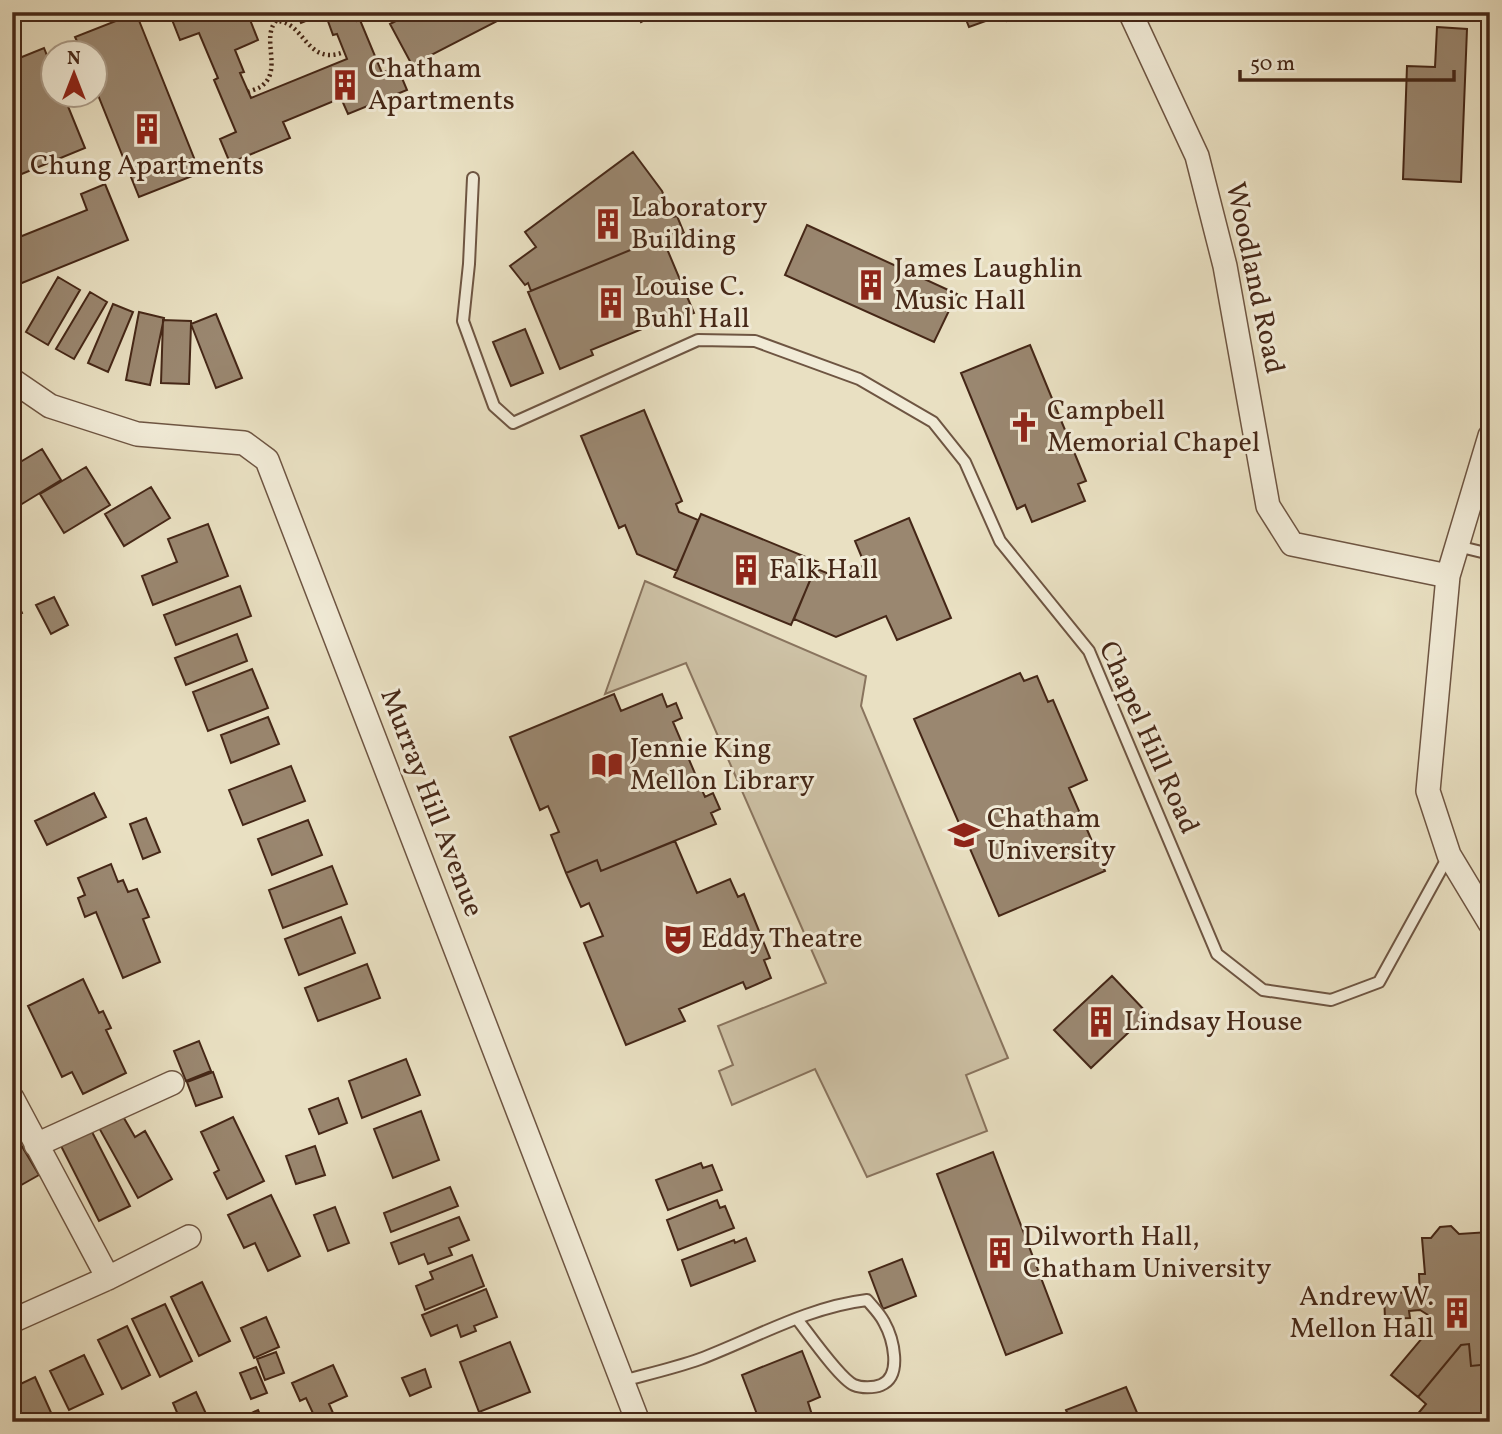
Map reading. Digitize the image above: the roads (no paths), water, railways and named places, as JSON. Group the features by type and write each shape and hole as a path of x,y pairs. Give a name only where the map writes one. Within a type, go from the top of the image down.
{"street":[{"name":"Woodland Road","path":"1130,12 1197,156 1225,266 1268,506 1292,544 1448,576"},
{"name":"Murray Hill Avenue","path":"12,380 50,406 137,434 244,443 267,460 638,1422"},
{"path":"1490,436 1448,576 1428,791 1450,855 1490,923"},
{"path":"36,1145 173,1083"},
{"path":"12,1098 108,1278"},
{"path":"12,1321 108,1278 189,1237"}],"lane":[{"name":"Chapel Hill Road","path":"473,178 463,321 494,406 513,423 698,340 755,341 859,379 933,422 965,463 1000,541 1089,650 1217,954 1262,990 1331,1000 1379,982 1450,855"},
{"path":"1457,546 1490,554"},
{"path":"622,1381 698,1360 797,1319 841,1303 867,1300 885,1323 893,1351 894,1370 886,1383 875,1387 853,1385 840,1373 797,1319"}],"place":[{"name":"Chatham Apartments","path":"345,85"},
{"name":"Chung Apartments","path":"147,129"},
{"name":"Laboratory Building","path":"608,224"},
{"name":"James Laughlin Music Hall","path":"871,285"},
{"name":"Louise C. Buhl Hall","path":"611,303"},
{"name":"Campbell Memorial Chapel","path":"1024,427"},
{"name":"Falk Hall","path":"746,570"},
{"name":"Jennie King Mellon Library","path":"607,765"},
{"name":"Chatham University","path":"964,835"},
{"name":"Eddy Theatre","path":"678,939"},
{"name":"Lindsay House","path":"1101,1022"},
{"name":"Dilworth Hall, Chatham University","path":"1000,1253"},
{"name":"Andrew W. Mellon Hall","path":"1457,1313"}]}
